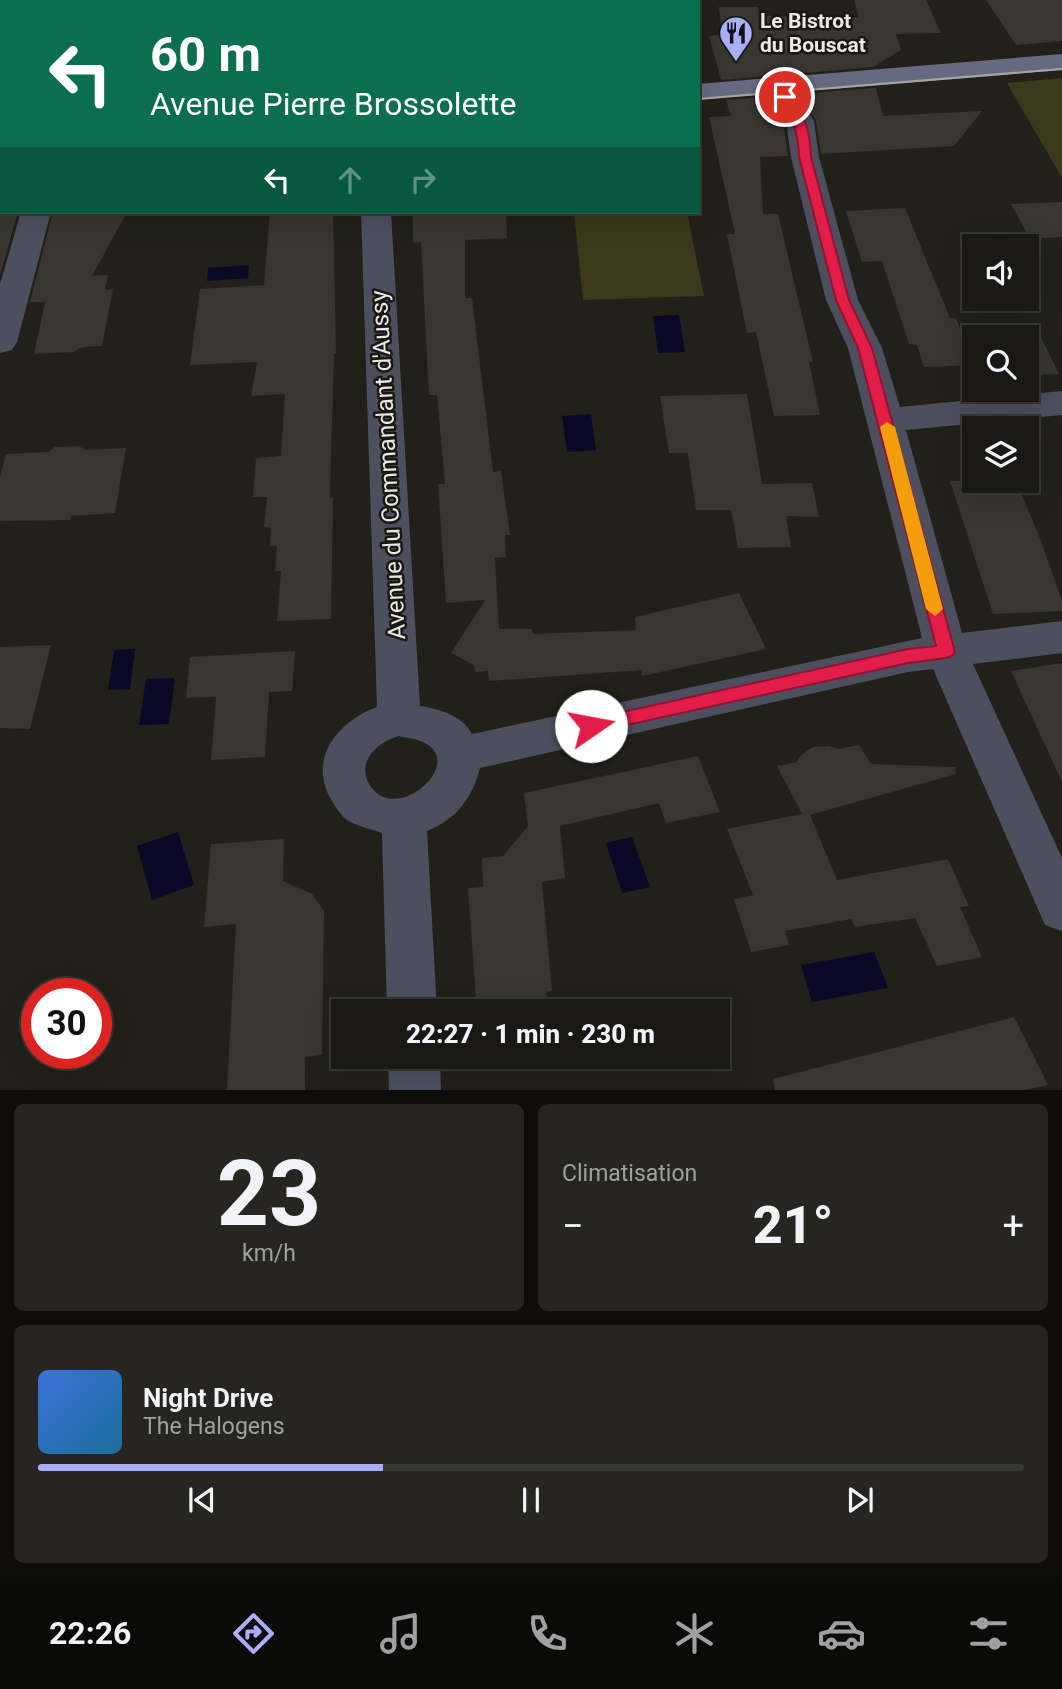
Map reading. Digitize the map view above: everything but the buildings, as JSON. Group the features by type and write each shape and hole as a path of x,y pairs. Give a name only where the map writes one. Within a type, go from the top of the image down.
{"main road":[{"path":"700,92 1062,62"}],"street":[{"path":"758,87 785,97 804,132 805,157 842,300 865,348 946,652 1062,910"},
{"path":"0,342 35,214"},
{"name":"Avenue du Commandant d'Aussy","path":"376,214 399,719"},
{"path":"886,420 1062,402"},
{"path":"459,755 908,656 1062,637"},
{"path":"399,719 431,723 444,731 454,742 459,755 460,772 453,788 441,802 424,812 404,816 383,815 365,807 352,795 344,780 344,763 350,746 363,733 380,723 399,719"},
{"path":"404,816 411,999"},
{"path":"414,1069 415,1090"}],"shaded area":[{"path":"1062,78 1062,178 1007,83"},
{"path":"574,214 687,214 704,296 583,300"}],"water":[{"path":"249,265 248,278 207,281 208,268"},
{"path":"679,315 685,352 658,353 653,316"},
{"path":"591,414 596,450 567,452 562,416"},
{"path":"135,649 130,689 108,690 114,650"},
{"path":"175,678 169,724 139,725 146,679"},
{"path":"178,832 194,885 152,900 137,846"},
{"path":"632,837 650,887 622,893 606,843"},
{"path":"874,952 888,988 812,1002 801,965"}],"tram line":[{"path":"700,99 1062,69"}],"slow traffic":[{"path":"887,427 935,609"}],"place":[{"name":"Le Bistrot du Bouscat","path":"736,63"}],"route":[{"path":"591,726 908,656 946,652 865,348 842,300 805,157 804,132 785,97"}]}
